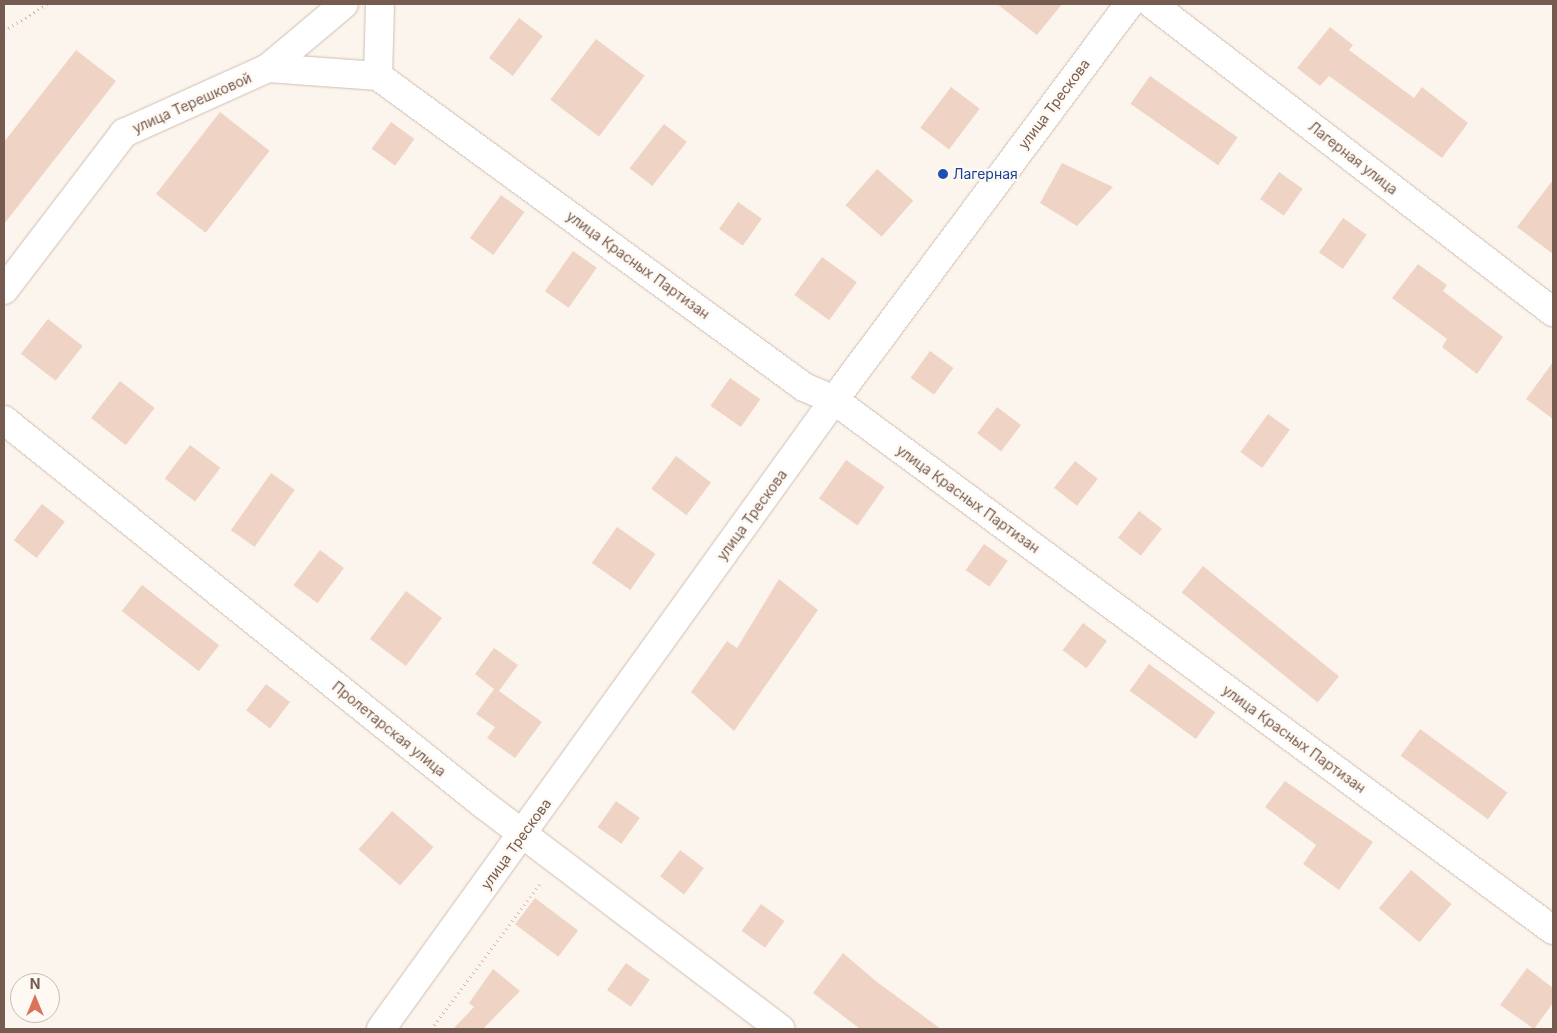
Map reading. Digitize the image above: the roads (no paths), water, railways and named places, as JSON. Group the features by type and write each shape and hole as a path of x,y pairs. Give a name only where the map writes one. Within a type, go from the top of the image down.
{"street":[{"name":"улица Терешковой","path":"4,290 124,133 268,68 344,4"},
{"path":"268,68 378,76 380,4"},
{"name":"улица Трескова","path":"381,1029 834,400 1128,4"},
{"name":"Лагерная улица","path":"1152,4 1553,312"},
{"name":"улица Красных Партизан","path":"378,76 804,387 834,400 1553,930"},
{"name":"Пролетарская улица","path":"4,420 523,834 780,1029"}],"place":[{"name":"Лагерная","path":"943,174"}]}
